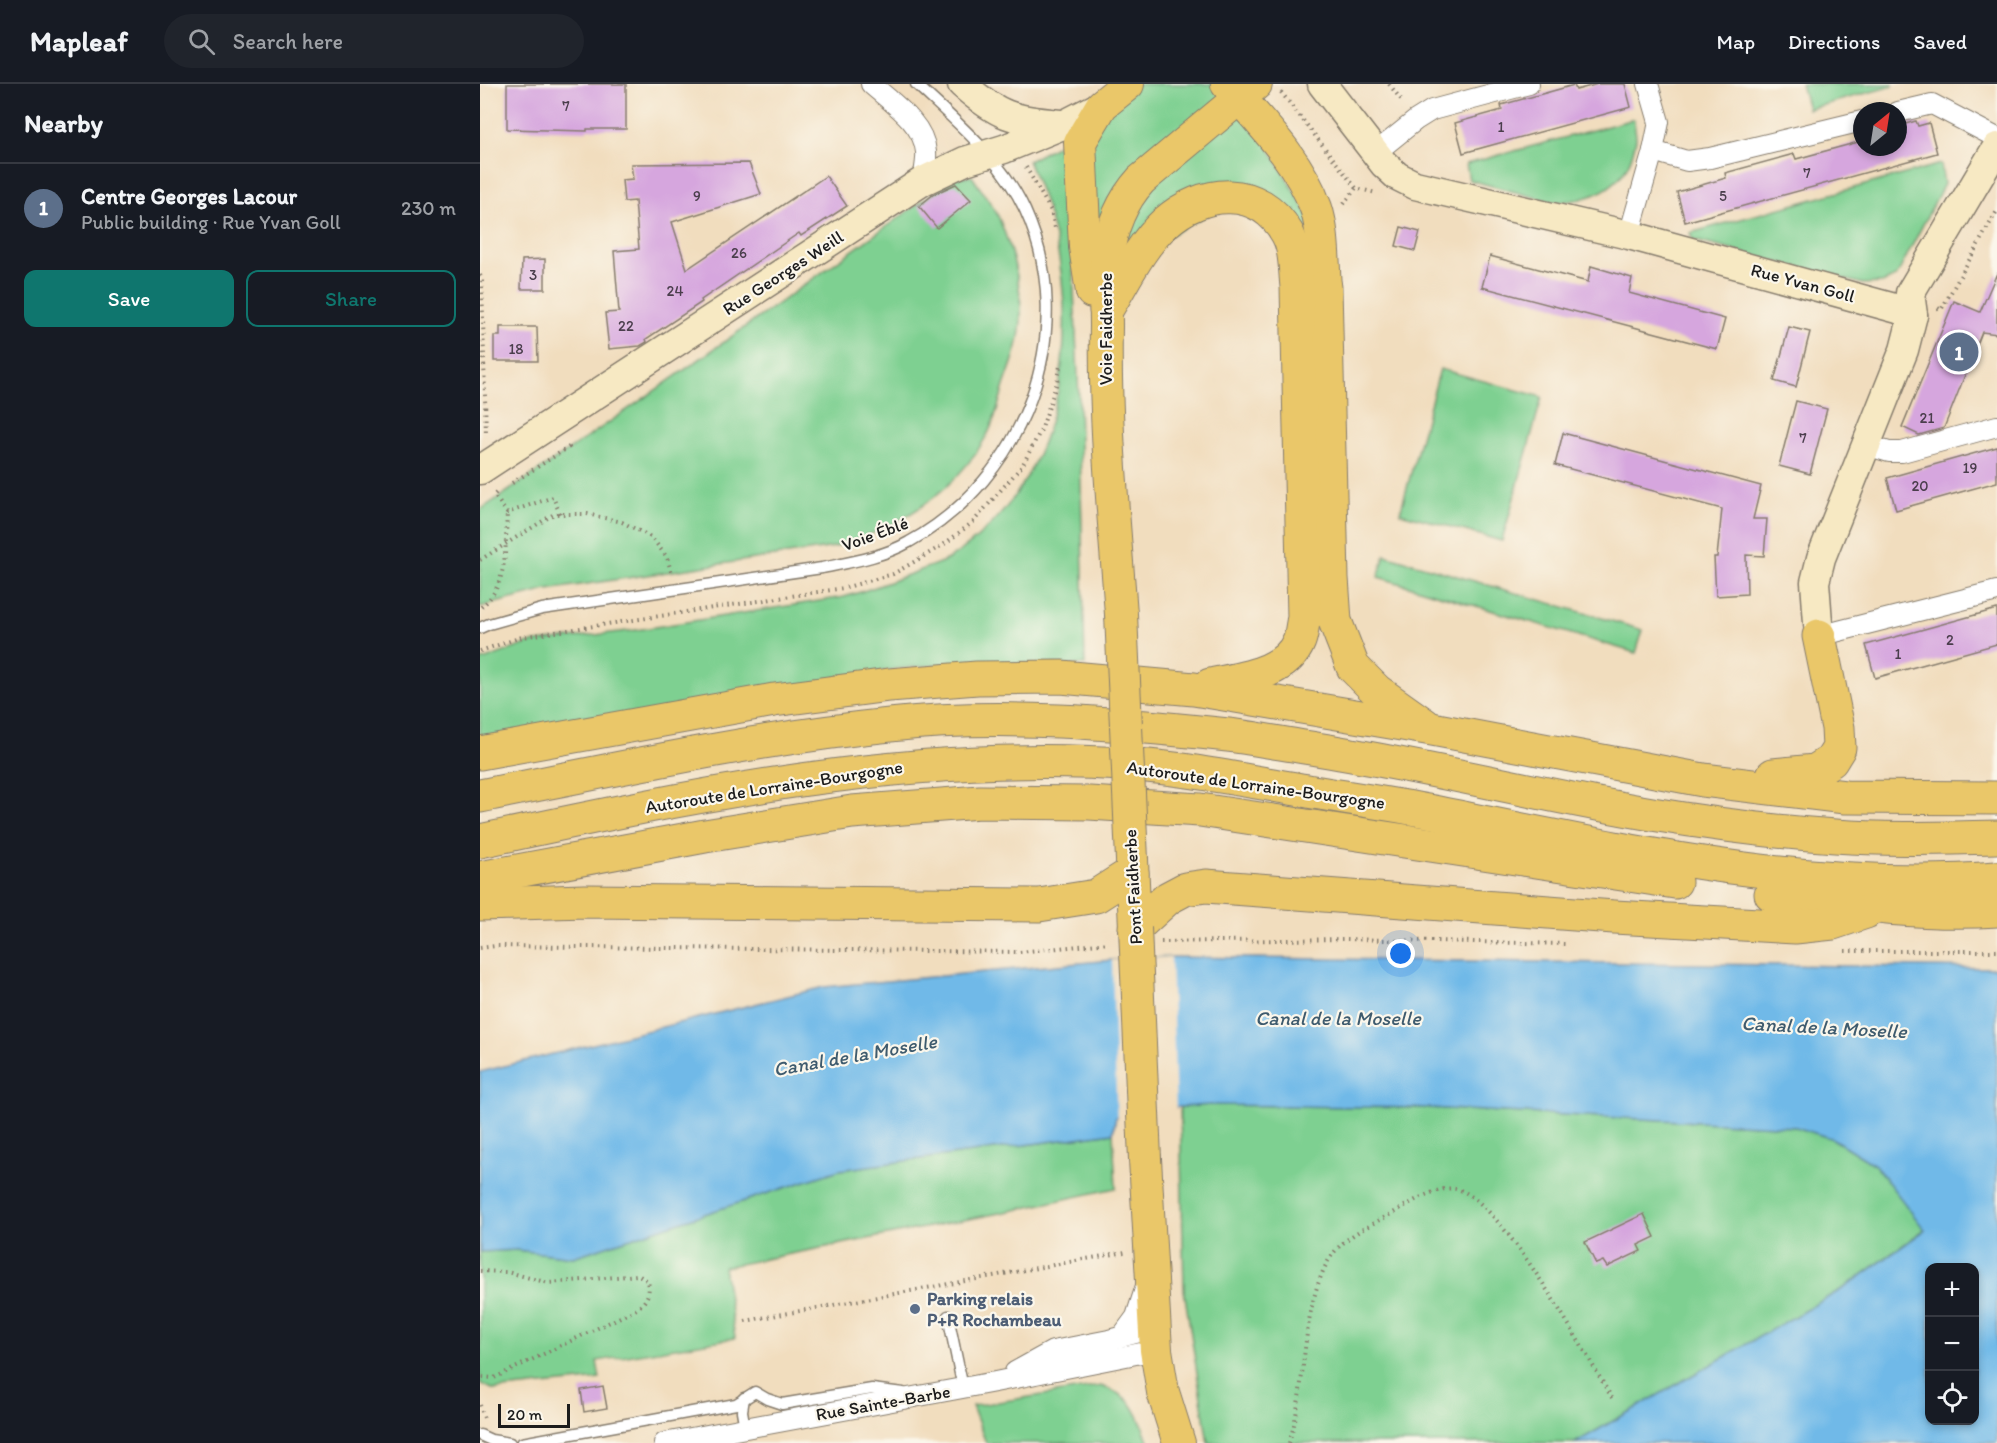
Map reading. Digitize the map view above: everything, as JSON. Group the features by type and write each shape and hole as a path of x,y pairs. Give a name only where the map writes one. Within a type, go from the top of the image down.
{"highway":[{"path":"1106,310 1142,251 1166,223 1192,205 1219,198 1240,196 1259,203 1287,233 1294,254 1297,287 1304,606 1299,642 1281,665 1248,677 1194,689"},
{"path":"1325,286 1335,621 1353,667 1377,691 1432,729"},
{"path":"1703,780 1815,771 1831,761 1839,748 1838,728 1819,636"},
{"path":"480,753 774,700 977,678 1061,677 1194,689 1432,729 1703,780 1845,797 1997,798"},
{"path":"480,796 775,740 892,725 978,720 1084,722 1232,736 1342,753 1650,814 1743,828 1836,836 1922,839 1997,837"},
{"name":"Autoroute de Lorraine-Bourgogne","path":"480,841 645,806 779,784 917,766 1048,762 1137,765 1208,774 1427,811 1633,853 1727,867 1838,878 1938,880 1997,878"},
{"path":"480,878 705,836 852,813 980,801 1089,803 1200,810 1603,872 1877,909 1968,912 1997,910"},
{"path":"480,904 585,901 1039,905 1096,896 1132,867"},
{"path":"1135,938 1168,898 1185,889 1206,886 1795,927 1833,923 1877,909"}],"main road":[{"path":"1105,379 1085,247 1080,142 1102,105 1128,84"},
{"path":"1241,89 1292,162 1305,183 1317,210 1325,286"},
{"name":"Voie Faidherbe","path":"1120,614 1105,379 1107,256 1118,214 1128,194 1241,89"},
{"name":"Pont Faidherbe","path":"1120,614 1155,1339 1163,1392 1179,1443"}],"street":[{"path":"871,84 909,117 920,134 926,151 923,181"},
{"path":"962,84 980,100 1002,114 1023,120 1065,124"},
{"name":"Rue Yvan Goll","path":"1322,84 1375,153 1397,176 1415,185 1629,236 1898,309 1911,304"},
{"path":"1375,153 1432,110 1529,84"},
{"path":"1629,236 1659,122 1648,84"},
{"path":"1907,110 1932,104 1997,138"},
{"name":"Rue Georges Weill","path":"484,467 923,181 965,161 1017,144 1065,124 1102,105"},
{"path":"1653,151 1687,160 1710,158 1853,123"},
{"path":"1997,147 1911,304 1904,350 1821,558 1815,582 1819,636 1997,591"},
{"path":"1866,445 1890,452 1902,452 1997,426"},
{"path":"1122,1336 1136,1317 1150,1264"},
{"name":"Rue Sainte-Barbe","path":"995,1382 1053,1352 1109,1341 1122,1336 1155,1339"},
{"name":"Rue Sainte-Barbe","path":"664,1443 995,1382 1155,1339"}],"lane":[{"name":"Voie Éblé","path":"480,628 542,609 822,568 866,559 908,543 939,523 965,501 1005,452 1035,389 1044,357 1048,316 1045,275 1037,240 1010,183 989,154 916,84"},
{"path":"948,1316 963,1388"},
{"path":"522,1443 736,1404 755,1392 766,1399 782,1404 872,1389 926,1395"},
{"path":"744,1398 742,1411 745,1428"},
{"path":"480,1435 491,1440 510,1443"}],"path":[{"path":"1017,144 1024,164 1051,211 1056,232"},
{"path":"1911,304 1941,310 1997,211"},
{"path":"480,275 482,280 486,443 484,467"},
{"path":"480,651 522,637 844,588 893,574 943,545 973,522 1022,466 1042,428 1057,382 1060,363"},
{"path":"480,608 489,601 499,585 504,563 507,513 494,495 569,447 557,421"},
{"path":"507,513 553,497 560,514"},
{"path":"480,560 554,514 587,514 622,522 651,537 667,557 676,590"},
{"path":"480,948 495,946 1019,952 1135,938 1342,939 1567,944"},
{"path":"1839,951 1997,951"},
{"path":"1289,1443 1314,1297 1332,1255 1340,1244 1362,1229 1430,1193 1453,1188 1468,1192 1498,1221 1549,1293 1612,1398"},
{"path":"745,1321 1122,1252 1150,1264"},
{"path":"480,1271 507,1272 549,1283 638,1275 648,1281 650,1288 648,1297 635,1310 494,1378 480,1377"}],"green space":[{"path":"1128,84 1256,84 1240,98 1321,237 1287,233 1240,196 1142,251 1112,235 1085,247 1085,131"},
{"path":"1801,84 1893,84 1893,86 1808,109"},
{"path":"1634,119 1636,140 1628,165 1613,184 1591,196 1553,202 1469,180 1466,164"},
{"path":"1067,140 1079,398 1085,665 956,663 895,669 480,745 480,661 529,643 636,630 844,597 947,560 987,529 1016,494 1037,456 1053,414 1061,369 1064,324 1062,278 1052,224 1028,161"},
{"path":"1941,164 1944,184 1896,277 1882,283 1863,284 1693,240 1690,233"},
{"path":"972,176 996,212 1010,247 1020,295 1020,327 1015,353 989,431 973,458 940,492 921,507 880,530 835,547 547,590 480,607 480,510 659,387 954,178"},
{"path":"1440,369 1542,397 1502,541 1400,513"},
{"path":"1385,555 1643,630 1636,653 1378,577"},
{"path":"1211,1105 1427,1108 1796,1127 1833,1139 1875,1165 1925,1229 1844,1288 1575,1443 1208,1443 1184,1290 1180,1107"},
{"path":"1113,1133 1116,1188 724,1267 735,1338 597,1361 600,1379 494,1390 480,1383 480,1252 516,1250 573,1257 839,1170"},
{"path":"1101,1386 1121,1395 1128,1401 1138,1414 1149,1443 986,1443 972,1406"}],"water":[{"name":"Canal de la Moselle","path":"1171,957 1997,968 1997,1443 1575,1443 1844,1288 1925,1230 1875,1165 1833,1139 1796,1127 1427,1108 1211,1105 1180,1107 1116,1117 1113,1133 839,1170 573,1257 516,1250 480,1252 480,1072 824,987 1112,960"}],"pier":[{"path":"1171,957 1176,1111 1118,1119 1117,1128 1112,960"}],"building":[{"path":"507,84 626,84 626,129 587,129 587,131 507,129"},
{"path":"1598,84 1625,84 1631,107 1463,153 1455,123 1502,110 1501,105 1574,85 1576,90"},
{"path":"1916,121 1918,126 1929,123 1937,153 1685,222 1677,192 1726,178 1725,173 1794,154 1796,159 1853,143 1853,156 1907,156 1907,124"},
{"path":"749,163 761,194 672,222 687,269 826,176 847,206 801,236 799,233 646,339 647,342 640,346 609,349 605,313 619,312 614,251 639,249 635,201 624,202 622,180 633,179 631,164"},
{"path":"956,184 971,200 937,228 919,206 934,194"},
{"path":"1401,227 1420,232 1415,251 1396,246"},
{"path":"1490,256 1588,282 1591,266 1632,278 1629,293 1725,319 1717,349 1482,287"},
{"path":"545,259 545,289 521,289 522,260"},
{"path":"1997,273 1997,334 1982,332 1944,428 1919,435 1902,427 1954,301 1980,312"},
{"path":"500,327 537,327 538,361 494,361 494,336 500,336"},
{"path":"1789,327 1810,332 1796,387 1774,381"},
{"path":"1796,401 1827,409 1810,474 1779,466"},
{"path":"1563,433 1761,486 1753,519 1767,519 1764,556 1746,555 1747,594 1716,596 1714,557 1717,557 1722,509 1555,465"},
{"path":"1997,447 1997,482 1896,510 1887,478"},
{"path":"1997,609 1997,644 1875,678 1866,645"},
{"path":"1644,1214 1655,1237 1638,1245 1641,1251 1607,1267 1603,1261 1596,1264 1585,1242"},
{"path":"603,1386 607,1408 584,1412 581,1390"}],"place":[{"name":"Centre Georges Lacour","path":"1959,352"},
{"name":"Parking relais P+R Rochambeau","path":"915,1309"}]}
